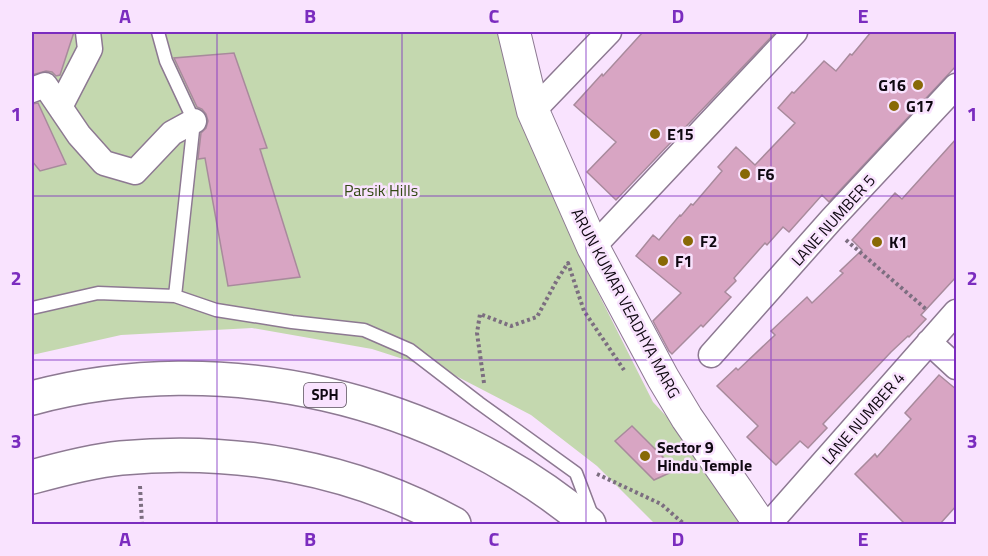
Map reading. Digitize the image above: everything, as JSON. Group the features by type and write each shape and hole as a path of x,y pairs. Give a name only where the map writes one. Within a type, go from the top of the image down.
{"highway":[{"name":"SPH","path":"32,398 111,382 173,378 234,380 325,394 413,420 469,445 522,475 589,525"},
{"path":"32,477 67,467 121,458 174,455 228,456 282,463 334,475 385,492 453,525"}],"street":[{"path":"60,106 90,49 88,32"},
{"name":"ARUN KUMAR VEADHYA MARG","path":"514,32 533,111 593,247 663,378 693,427 760,525"},
{"path":"533,111 609,32"},
{"path":"593,247 795,32"},
{"path":"32,90 45,85 80,135 104,163 135,172 172,133 194,121"},
{"name":"LANE NUMBER 5","path":"711,355 828,224 957,86"},
{"path":"943,327 957,367"},
{"name":"LANE NUMBER 4","path":"769,525 943,327"}],"lane":[{"path":"158,32 166,61 194,121 176,296"},
{"path":"32,308 98,293 176,296 216,310 364,330 410,350 576,473 596,525"}],"path":[{"path":"828,224 937,319 943,327"},
{"path":"479,403 485,391 477,333 480,314 511,326 537,317 568,263 584,311 624,370 642,380 663,378"},
{"path":"138,458 142,525"},
{"path":"594,473 661,504 684,525"}],"green space":[{"name":"Parsik Hills","path":"32,32 501,32 520,112 580,257 653,402 767,524 655,524 597,466 531,415 456,376 372,349 252,328 121,335 32,355"}],"building":[{"path":"32,32 74,32 60,75 56,76 46,71 32,75"},
{"path":"643,32 776,32 616,200 587,172 616,142 574,105"},
{"path":"871,32 957,32 957,65 829,202 822,195 789,232 783,227 767,245 765,243 734,278 736,281 725,292 731,297 703,327 701,325 672,354 653,321 681,293 636,256 653,235 659,240 680,215 691,204 693,205 722,171 718,167 736,147 755,165 795,123 778,108 824,61 836,71"},
{"path":"234,53 267,148 260,149 300,277 228,286 205,158 198,159 201,133 208,121 206,114 197,107 174,58"},
{"path":"38,103 66,164 40,171 32,161 32,104"},
{"path":"957,138 957,276 921,315 926,319 891,352 823,424 827,428 808,448 800,441 776,465 747,437 758,426 717,386 736,368 738,370 775,335 771,331 807,297 812,303 843,273 840,271 862,250 852,240 895,193 902,199"},
{"path":"939,375 957,390 957,505 939,525 906,525 855,474 875,454 877,457 911,419 905,413"},
{"name":"Sector 9 Hindu Temple","path":"632,426 676,470 654,480 615,441"}],"place":[{"name":"G16","path":"918,85"},
{"name":"G17","path":"894,106"},
{"name":"E15","path":"655,134"},
{"name":"F6","path":"745,174"},
{"name":"F2","path":"688,241"},
{"name":"K1","path":"877,242"},
{"name":"F1","path":"663,261"},
{"name":"Sector 9 Hindu Temple","path":"645,456"}]}
